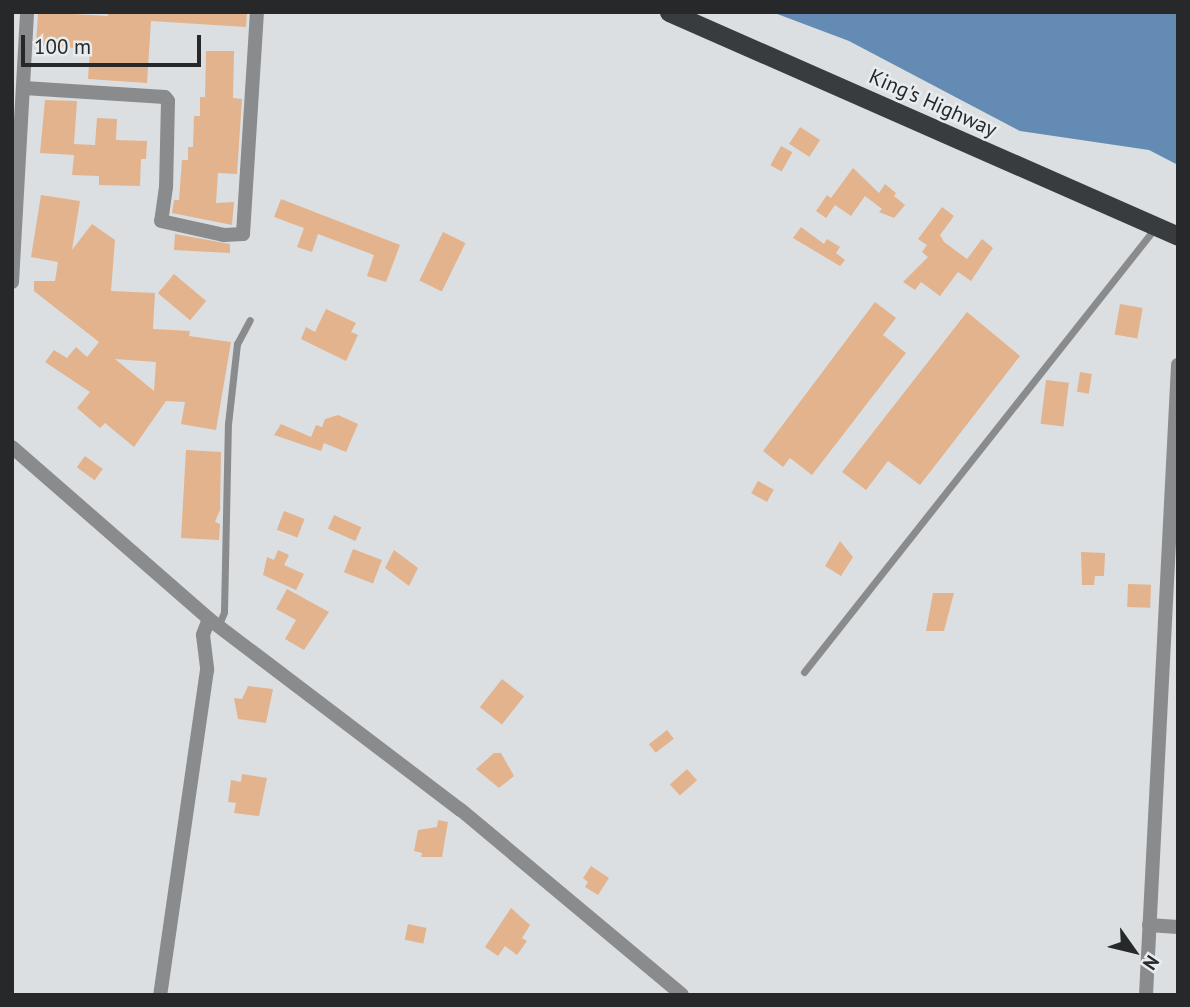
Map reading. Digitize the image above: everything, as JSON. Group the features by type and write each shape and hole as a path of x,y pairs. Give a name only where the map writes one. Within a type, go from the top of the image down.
{"highway":[{"name":"King's Highway","path":"669,12 1178,236"}],"street":[{"path":"12,282 16,166 24,88 27,12"},
{"path":"24,88 165,97 168,101 166,187 161,221 243,234 257,12"},
{"path":"1146,995 1178,365"},
{"path":"12,447 214,623 461,810 682,995"},
{"path":"160,995 207,670 203,635 214,623"},
{"path":"1149,925 1178,927"}],"lane":[{"path":"804,672 1157,226"},
{"path":"214,623 224,612 228,424 237,344 250,320"}],"water":[{"path":"772,12 1178,12 1178,165 1149,150 1020,131 849,41"}],"building":[{"path":"38,12 108,16 108,12 247,12 246,27 151,21 147,83 88,79 90,49 36,45"},
{"path":"206,51 234,51 233,98 242,99 237,174 218,173 216,203 234,202 232,225 172,213 174,200 179,200 182,160 188,160 188,147 193,147 194,116 200,116 200,97 205,97"},
{"path":"45,100 77,101 74,144 95,145 97,118 117,119 116,140 147,141 146,159 141,159 140,186 99,185 99,176 72,175 74,155 40,153"},
{"path":"800,127 820,140 809,157 789,144"},
{"path":"781,146 792,152 782,172 770,165"},
{"path":"853,168 879,193 885,184 896,193 894,196 905,205 894,218 879,212 882,209 865,196 851,216 835,205 826,218 816,211 827,195 831,198"},
{"path":"41,195 80,201 72,250 92,224 115,240 111,291 155,293 153,329 190,331 189,336 231,342 216,430 181,424 185,402 166,401 134,447 105,423 100,428 77,408 90,392 45,362 54,350 67,358 76,347 87,357 99,342 34,291 34,281 55,281 58,262 31,257","holes":["115,359 156,362 154,391"]},
{"path":"281,199 400,245 386,282 367,276 374,255 318,234 312,252 297,247 304,228 274,217"},
{"path":"942,207 954,216 940,235 944,242 967,259 982,239 993,248 971,281 958,272 940,296 921,282 915,290 903,282 928,257 922,252 927,245 918,239"},
{"path":"801,227 824,244 827,239 840,247 836,253 845,260 840,266 793,238"},
{"path":"443,232 465,243 442,291 419,281"},
{"path":"175,234 230,244 230,253 174,250"},
{"path":"174,274 206,301 190,320 158,293"},
{"path":"875,302 896,318 883,335 906,353 812,475 790,458 783,467 763,451"},
{"path":"1120,304 1143,308 1137,339 1115,335"},
{"path":"326,309 356,323 351,332 358,335 346,361 301,339 306,327 315,332"},
{"path":"967,312 1020,356 920,485 888,461 866,490 842,472"},
{"path":"1080,372 1092,374 1089,394 1077,392"},
{"path":"1046,380 1069,383 1063,426 1041,424"},
{"path":"338,415 358,424 346,452 324,443 321,451 274,435 281,424 311,437 316,425 322,427 325,419"},
{"path":"186,450 221,452 220,510 215,522 220,524 219,540 181,538"},
{"path":"85,456 103,469 95,480 77,467"},
{"path":"758,481 774,490 767,502 751,493"},
{"path":"284,511 305,519 297,538 277,530"},
{"path":"334,515 361,527 355,541 328,529"},
{"path":"840,541 853,557 841,576 825,566"},
{"path":"353,549 382,560 373,583 344,572"},
{"path":"278,550 289,555 284,565 304,574 296,590 263,575 267,557 274,560"},
{"path":"394,550 418,568 409,586 385,568"},
{"path":"1081,552 1105,553 1104,576 1095,576 1094,585 1082,585"},
{"path":"1128,584 1151,585 1150,608 1127,607"},
{"path":"287,589 329,612 304,650 285,639 296,620 276,609"},
{"path":"933,593 954,593 944,631 926,631"},
{"path":"502,679 524,696 502,725 480,707"},
{"path":"248,686 273,689 266,723 238,719 234,698 242,699"},
{"path":"667,730 674,739 656,753 649,744"},
{"path":"494,753 501,753 514,776 499,788 476,769"},
{"path":"687,769 697,780 680,796 670,784"},
{"path":"242,774 267,778 259,816 234,813 236,803 228,802 231,780 241,782"},
{"path":"438,820 448,822 442,857 421,857 422,853 414,851 418,830 437,827"},
{"path":"591,866 609,878 598,895 585,887 588,882 583,878"},
{"path":"511,908 530,925 522,938 527,941 517,955 505,946 498,956 485,947"},
{"path":"408,924 427,928 423,944 405,940"}]}
